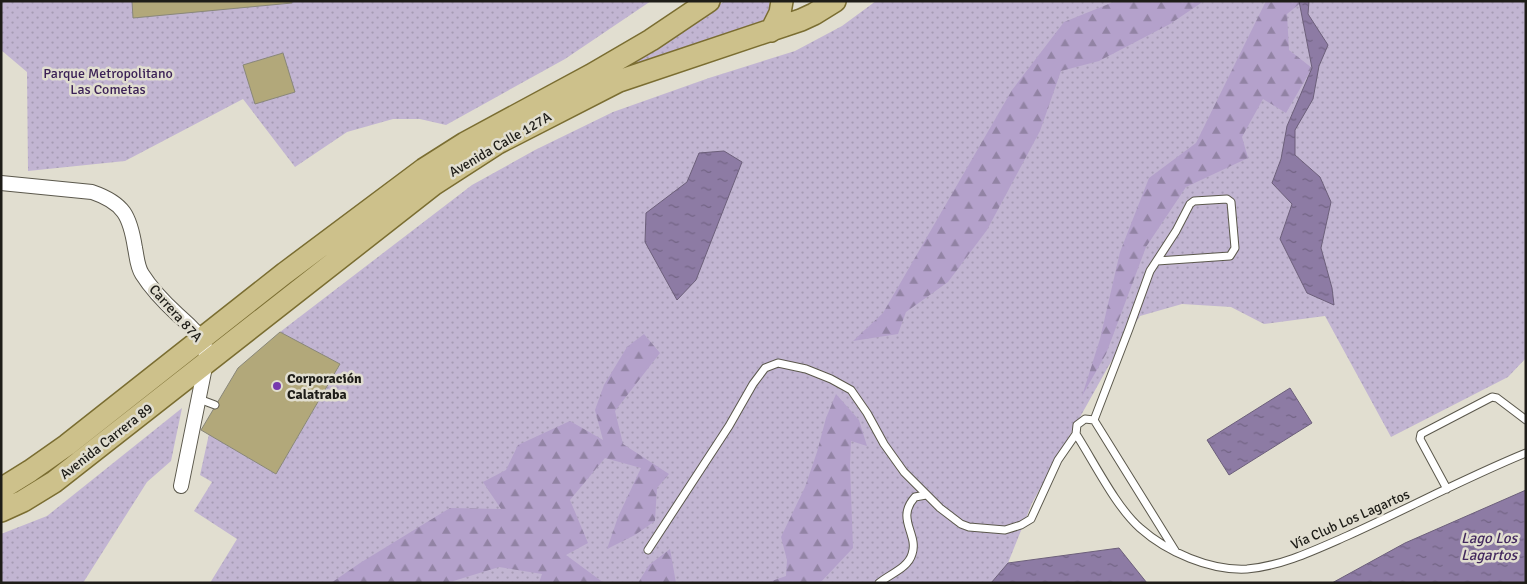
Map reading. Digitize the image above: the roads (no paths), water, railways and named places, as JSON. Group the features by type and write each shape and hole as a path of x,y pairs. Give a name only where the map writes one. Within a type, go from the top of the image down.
{"main road":[{"name":"Avenida Calle 127A","path":"201,338 285,273 445,155 642,45 710,1"},
{"path":"771,31 780,13 782,1"},
{"name":"Avenida Calle 127A","path":"206,362 433,185 498,143 619,81 771,31 814,14 835,1"},
{"name":"Avenida Carrera 89","path":"1,489 67,445 201,338"},
{"name":"Avenida Carrera 89","path":"1,510 23,501 54,482 206,362"}],"street":[{"name":"Carrera 87A","path":"1,183 92,192 105,196 118,204 125,212 132,227 137,263 141,273 164,302 201,338 206,353 206,362 181,486"}],"lane":[{"path":"1094,420 1130,329 1150,271 1190,204 1194,201 1227,199 1231,202 1235,248 1230,256 1157,261"},
{"path":"648,550 724,434 753,384 765,368 778,363 806,369 831,379 851,390 867,413 884,444 904,472 940,508 961,524 969,527 1005,530 1021,525 1031,519 1058,460 1076,434 1076,429 1080,422 1089,418 1094,420 1176,552"},
{"path":"1447,489 1420,439 1422,434 1492,398 1497,398 1526,420"},
{"path":"199,399 215,405"},
{"name":"Vía Club Los Lagartos","path":"1076,434 1126,514 1139,528 1159,544 1194,560 1220,567 1246,569 1303,556 1526,453"},
{"path":"879,583 904,566 912,555 913,547 906,520 907,510 916,497 926,495"}],"water":[{"path":"1299,1 1309,1 1308,14 1328,45 1319,66 1313,99 1295,130 1295,155 1320,177 1331,202 1321,248 1332,288 1334,305 1307,293 1280,239 1292,204 1272,183 1281,159 1287,126 1312,68"},
{"path":"724,151 742,162 696,280 677,300 645,242 646,213 687,182 699,153"},
{"path":"1290,388 1312,423 1229,475 1207,440"},
{"name":"Lago Los Lagartos","path":"1526,490 1526,583 1332,583 1405,543"},
{"path":"1119,548 1147,583 991,583 1008,563"}],"place":[{"name":"Corporación Calatraba","path":"277,386"}],"park label":[{"name":"Parque Metropolitano Las Cometas","path":"108,82"}]}
